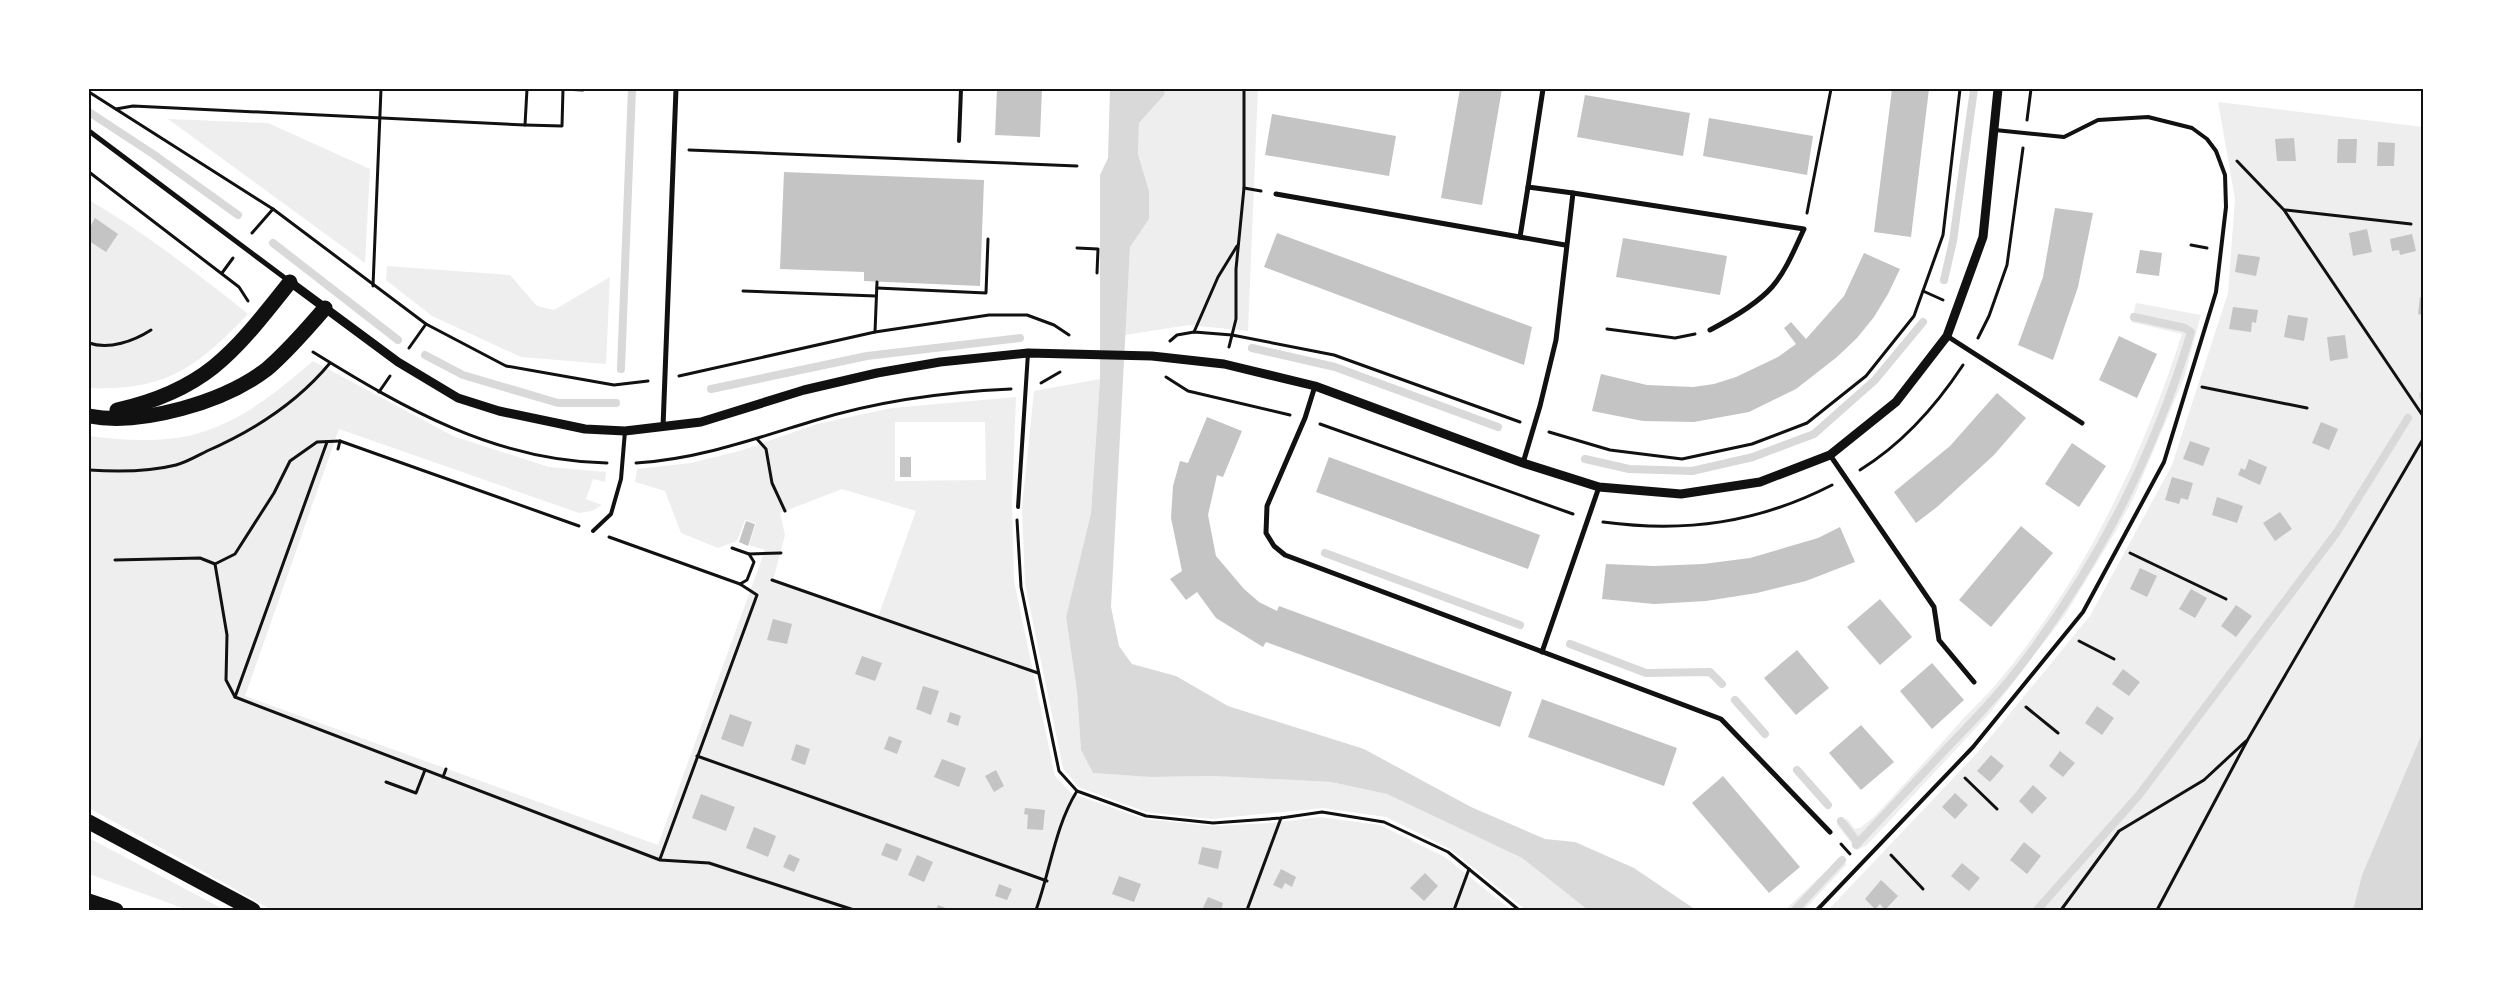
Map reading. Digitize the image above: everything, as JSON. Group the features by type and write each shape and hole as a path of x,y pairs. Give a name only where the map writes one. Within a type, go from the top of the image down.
{"highway":[{"path":"90,416 166,396 213,369 236,348 290,282"},
{"path":"90,416 119,418 152,414 213,398 244,384 267,368 325,308"},
{"path":"89,822 253,910"},
{"path":"89,901 116,910"}],"street":[{"path":"662,428 676,89"},
{"path":"1520,237 1543,89"},
{"path":"89,132 398,362 458,398 545,422 585,429 625,432 662,428 700,422 804,390 877,373 940,362 1028,353 1152,356 1224,364 1314,386 1523,463 1599,487 1681,494 1760,482 1830,455 1896,402 1947,336 1983,237 1992,130 1998,89"},
{"path":"1528,187 1804,229 1788,263 1772,288 1731,319 1710,330"},
{"path":"1523,463 1556,340 1565,245 1573,193"},
{"path":"1276,194 1565,245"},
{"path":"1947,336 2082,422"},
{"path":"1314,386 1305,418 1267,506 1266,533 1274,546 1285,555 1721,719 1830,832"},
{"path":"1830,455 1934,607 1938,640 1974,682"},
{"path":"1542,652 1599,487"}],"lane":[{"path":"959,141 961,89"},
{"path":"1817,910 1954,767 2083,612 2164,462 2216,292 2226,207 2225,175 2216,151 2207,139 2192,128 2148,117 2098,120 2064,138 1992,130"},
{"path":"1018,507 1028,353"},
{"path":"593,531 611,514 621,479 625,432"}],"path":[{"path":"373,286 381,89"},
{"path":"525,125 527,89"},
{"path":"116,110 133,106 562,126 563,89 583,90"},
{"path":"1224,364 1236,319 1236,269 1244,188 1244,89"},
{"path":"1804,229 1831,89"},
{"path":"1960,89 1943,235 1914,316 1866,376 1808,423 1752,444 1682,459 1610,450 1534,427 1334,355 1232,335 1194,332 1177,335 1152,356 1166,376 1188,392 1305,418 1588,520 1666,527 1727,522 1775,511 1846,478 1890,448 1918,422 1951,383 1972,351 1989,316 2007,265 2031,89"},
{"path":"89,92 273,209 426,324 506,366 614,385 664,380 875,332 989,315 1028,315 1054,325 1069,335 1074,353"},
{"path":"674,150 1077,166"},
{"path":"2216,151 2240,163 2284,210 2423,416"},
{"path":"89,172 239,287 252,308 263,316"},
{"path":"242,245 273,209"},
{"path":"2284,210 2411,224"},
{"path":"877,288 986,293 988,239"},
{"path":"1194,332 1218,277 1238,243"},
{"path":"1077,248 1098,249 1097,273"},
{"path":"875,332 877,282"},
{"path":"742,291 876,296"},
{"path":"1607,329 1675,338 1710,330"},
{"path":"89,343 117,344 136,340 151,330"},
{"path":"89,470 124,472 177,465 233,440 273,416 312,384 330,363 295,341"},
{"path":"2189,384 2307,408"},
{"path":"757,439 766,450 772,483 785,511"},
{"path":"2157,910 2248,739 2423,439"},
{"path":"115,560 200,558 215,564 235,554 274,493 290,462 317,442 340,442 740,584 757,595 660,860"},
{"path":"235,697 327,442"},
{"path":"338,449 340,442"},
{"path":"1018,507 1017,525 1021,587 1038,674 1059,771 1077,791 1146,816 1213,822 1281,818 1322,812 1384,822 1448,852 1519,910"},
{"path":"2118,547 2226,599"},
{"path":"732,548 749,554 781,553"},
{"path":"740,584 747,580 754,562 749,554"},
{"path":"215,564 226,635 226,680 235,697 660,860 709,863 854,910"},
{"path":"772,580 1038,674"},
{"path":"2065,634 2114,659"},
{"path":"2013,698 2058,733"},
{"path":"2061,910 2120,831 2204,780 2248,739"},
{"path":"697,756 1047,881"},
{"path":"1954,767 1997,809"},
{"path":"443,777 446,769"},
{"path":"386,782 416,793 425,770"},
{"path":"1036,910 1047,881 1067,808 1077,791"},
{"path":"1247,910 1281,818"},
{"path":"1830,832 1860,865"},
{"path":"1880,843 1923,889"},
{"path":"1454,910 1469,869"}],"shaded area":[{"path":"1110,89 1164,89 1165,94 1139,123 1138,154 1149,191 1149,219 1130,247 1111,607 1119,646 1132,664 1176,676 1228,706 1364,749 1471,807 1545,839 1575,842 1634,868 1696,910 1588,910 1522,858 1387,794 1331,782 1214,776 1150,777 1093,773 1081,750 1077,692 1066,617 1091,513 1100,379 1100,175 1108,158"},
{"path":"1164,89 1258,89 1248,331 1189,325 1125,335 1130,247 1149,219 1149,191 1138,154 1139,123 1165,94"},
{"path":"2218,102 2423,127 2423,731 2362,875 2353,910 1828,910 1979,751 2090,616 2172,465 2228,293 2235,199"},
{"path":"168,119 268,123 370,169 365,263"},
{"path":"89,200 171,254 248,314 212,349 178,372 159,380 139,385 116,388 89,388"},
{"path":"387,266 510,275 537,306 554,310 610,277 606,364 521,357 432,316 386,280"},
{"path":"2136,303 2201,315 2184,378 2134,497 2116,531 2065,615 1990,713 1867,845 1857,850 1837,825 1837,821 1847,819 1855,829 1860,828 1874,817 1993,688 2032,639 2059,599 2085,557 2108,514 2130,470 2149,425 2182,334 2131,322"},
{"path":"313,361 453,436 549,467 606,472 605,482 593,479 586,499 602,505 592,511 579,513 339,429 245,696 658,845 765,550 749,545 756,523 745,520 737,541 718,548 681,533 665,491 635,482 637,469 691,463 743,450 817,424 892,408 1016,397 1012,501 1014,581 1055,776 1071,793 1144,819 1213,826 1271,823 1320,817 1380,825 1445,857 1511,910 272,910 89,808 89,436 150,440 197,434 225,423 252,408","holes":["895,422 985,422 986,480 895,481","842,489 916,511 878,617 773,580 785,535 780,513"]},
{"path":"1100,379 1091,513 1066,617 1077,692 1081,750 1093,773 1150,777 1214,776 1331,782 1387,794 1522,858 1588,910 1526,910 1450,849 1386,817 1323,808 1212,819 1146,812 1078,787 1063,768 1025,584 1022,507 1034,391"},
{"path":"2423,731 2423,910 2353,910 2362,875"},
{"path":"89,838 225,910 188,910 89,874"},
{"path":"1839,859 1847,864 1804,910 1785,910"}],"building":[{"path":"997,89 1042,89 1040,137 995,135"},
{"path":"1460,89 1502,89 1482,205 1441,198"},
{"path":"1892,89 1929,89 1911,237 1874,232"},
{"path":"1585,95 1690,113 1683,156 1577,137"},
{"path":"1272,114 1396,136 1389,176 1265,155"},
{"path":"1709,118 1813,136 1807,175 1703,156"},
{"path":"2294,138 2296,161 2277,161 2275,139"},
{"path":"2338,139 2357,139 2356,163 2337,163"},
{"path":"2378,142 2395,143 2394,166 2377,166"},
{"path":"784,172 984,180 980,286 864,281 864,272 780,269"},
{"path":"2055,208 2093,213 2078,287 2053,360 2018,345 2043,277"},
{"path":"95,218 118,234 106,252 89,241 89,229"},
{"path":"2367,229 2372,252 2353,256 2349,233"},
{"path":"1277,233 1532,327 1524,365 1264,267"},
{"path":"2412,234 2416,251 2400,255 2399,250 2392,251 2390,239"},
{"path":"1623,238 1727,256 1720,295 1616,277"},
{"path":"2140,250 2162,253 2159,276 2136,273"},
{"path":"1864,253 1900,269 1888,294 1874,317 1857,338 1837,357 1796,389 1749,412 1694,422 1643,421 1592,411 1601,374 1647,385 1693,387 1714,384 1736,377 1778,357 1796,344 1784,328 1791,322 1806,339 1844,296"},
{"path":"2238,254 2260,257 2256,276 2235,272"},
{"path":"2420,297 2423,298 2423,315 2418,314"},
{"path":"2233,307 2258,310 2256,323 2252,322 2251,332 2229,329"},
{"path":"2288,315 2308,318 2304,341 2284,337"},
{"path":"2345,335 2348,358 2330,361 2327,337"},
{"path":"2119,336 2157,354 2137,398 2099,380"},
{"path":"1997,393 2026,418 1994,455 1937,507 1916,523 1894,492 1950,446"},
{"path":"1207,417 1242,431 1223,477 1217,475 1208,515 1216,556 1244,589 1259,602 1277,611 1279,606 1512,692 1500,727 1266,642 1263,647 1216,618 1197,592 1186,600 1170,579 1182,571 1171,518 1173,486 1180,461 1188,463"},
{"path":"2321,422 2338,429 2329,450 2312,443"},
{"path":"2190,441 2210,448 2203,466 2183,459"},
{"path":"2072,443 2106,466 2079,507 2045,484"},
{"path":"900,457 911,457 911,477 900,477"},
{"path":"1329,457 1540,535 1528,569 1316,492"},
{"path":"2249,459 2267,467 2260,485 2238,475 2241,468 2245,470"},
{"path":"2172,477 2193,483 2188,500 2181,498 2179,504 2165,500"},
{"path":"2217,497 2243,506 2237,523 2212,515"},
{"path":"2280,512 2292,529 2275,541 2263,523"},
{"path":"746,521 755,524 748,546 739,542"},
{"path":"2021,526 2053,553 1991,627 1959,600"},
{"path":"1840,527 1855,562 1806,581 1757,593 1706,601 1654,604 1602,599 1606,564 1654,566 1703,564 1750,558 1818,538"},
{"path":"2140,568 2157,576 2147,597 2130,589"},
{"path":"2191,589 2207,598 2195,618 2179,609"},
{"path":"1880,599 1912,637 1880,665 1847,627"},
{"path":"2236,605 2252,616 2236,637 2221,626"},
{"path":"773,619 792,624 787,644 767,640"},
{"path":"1797,650 1829,688 1796,715 1764,678"},
{"path":"862,656 882,663 875,681 855,674"},
{"path":"1932,663 1964,700 1932,729 1900,691"},
{"path":"2123,669 2140,682 2129,696 2112,684"},
{"path":"923,686 939,691 931,715 916,709"},
{"path":"1542,699 1677,748 1664,786 1528,737"},
{"path":"2097,706 2114,718 2102,735 2085,723"},
{"path":"950,712 961,716 958,726 947,722"},
{"path":"730,714 752,722 743,747 721,739"},
{"path":"1861,725 1894,762 1861,790 1829,753"},
{"path":"889,736 902,741 897,754 884,749"},
{"path":"796,744 810,749 805,765 791,760"},
{"path":"2060,751 2075,763 2063,777 2049,766"},
{"path":"1991,755 2004,766 1990,782 1977,771"},
{"path":"942,759 966,768 959,787 934,777"},
{"path":"996,770 1004,786 994,792 985,776"},
{"path":"1723,776 1800,867 1769,893 1692,803"},
{"path":"2033,785 2047,798 2032,814 2019,801"},
{"path":"1955,793 1968,805 1955,819 1942,807"},
{"path":"701,794 735,807 726,831 692,818"},
{"path":"1025,808 1045,810 1043,830 1027,829 1028,815 1024,814"},
{"path":"754,827 776,836 768,857 746,848"},
{"path":"2024,842 2041,856 2027,874 2010,860"},
{"path":"886,843 902,849 897,861 881,855"},
{"path":"1202,847 1222,851 1218,869 1198,864"},
{"path":"789,854 800,859 794,872 783,867"},
{"path":"917,855 933,862 924,882 908,875"},
{"path":"1962,863 1980,878 1969,891 1951,876"},
{"path":"1281,869 1296,877 1292,887 1285,883 1282,889 1273,885"},
{"path":"1425,873 1438,886 1424,901 1410,888"},
{"path":"1119,876 1141,884 1134,902 1112,894"},
{"path":"1881,880 1898,896 1885,910 1880,904 1875,909 1865,899"},
{"path":"999,884 1012,889 1007,900 995,896"},
{"path":"1208,897 1223,903 1221,910 1202,910"},
{"path":"938,905 951,910 936,910"}],"waterway":[{"path":"621,369 632,89"},
{"path":"1944,280 1953,241 1974,89"},
{"path":"89,112 153,154 238,215"},
{"path":"273,243 398,340"},
{"path":"1856,845 1982,712 2015,673 2071,595 2119,511 2159,423 2191,332 2185,328 2134,317"},
{"path":"1585,459 1629,469 1692,471 1753,457 1814,434 1875,380 1923,322"},
{"path":"711,389 867,356 1020,338"},
{"path":"1252,348 1335,367 1498,427"},
{"path":"425,355 463,375 558,403 616,403"},
{"path":"2037,910 2139,795 2337,532 2408,418"},
{"path":"1325,553 1520,625"},
{"path":"1570,644 1646,673 1710,672 1722,684"},
{"path":"1735,700 1765,734"},
{"path":"1797,770 1828,805"},
{"path":"1841,821 1858,843"},
{"path":"1795,910 1842,860"}]}
